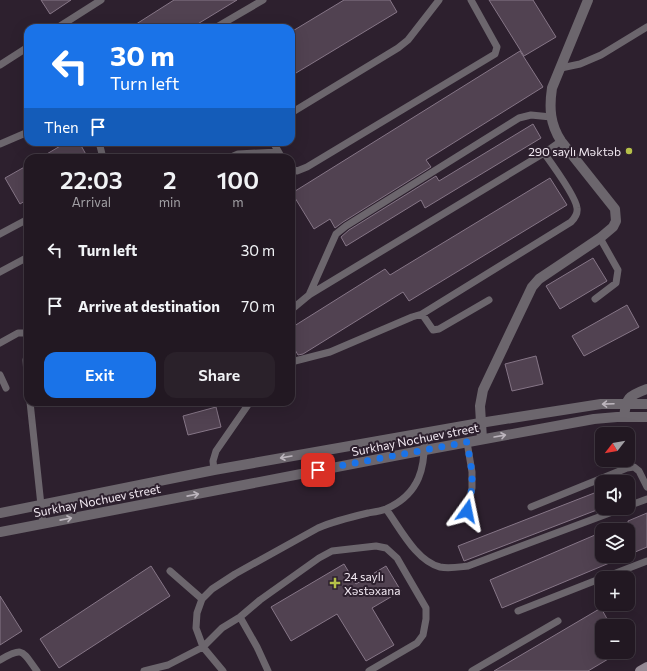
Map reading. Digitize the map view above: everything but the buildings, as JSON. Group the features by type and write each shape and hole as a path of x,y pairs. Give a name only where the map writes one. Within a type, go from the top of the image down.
{"main road":[{"path":"640,671 647,667"}],"street":[{"path":"482,439 480,406 483,390 532,287 539,279 600,238 613,227 616,220 615,209 561,141 551,118 550,103 552,88 588,0"},
{"path":"624,417 626,404 631,396 647,389"},
{"name":"Surkhay Nochuev street","path":"0,513 214,470 480,423 601,404 647,404"},
{"name":"Surkhay Nochuev street","path":"0,532 482,439 594,419 624,417 647,418"}],"lane":[{"path":"63,24 101,0"},
{"path":"222,24 263,0"},
{"path":"295,111 398,48 408,40 439,0"},
{"path":"295,170 297,171 306,167 494,54 497,47 471,0"},
{"path":"561,68 580,64 600,55 647,27"},
{"path":"0,65 24,50"},
{"path":"309,295 336,234 346,226 519,118 531,115 551,118"},
{"path":"0,144 24,134"},
{"path":"295,307 309,295 544,153 561,141"},
{"path":"295,361 330,352 422,314 571,222 576,216 578,207 571,192 544,153"},
{"path":"0,234 24,220"},
{"path":"595,299 616,283 618,270 600,238"},
{"path":"0,272 24,259"},
{"path":"422,314 433,330 438,329 489,300"},
{"path":"0,343 18,333 24,333"},
{"path":"0,376 6,388"},
{"path":"30,406 43,524"},
{"path":"214,470 213,461 216,451 247,406"},
{"path":"223,671 203,647 196,628 197,613 202,599 212,589 235,574 318,528 332,522 386,509 404,498 413,490 419,480 425,450 424,433"},
{"path":"467,442 472,472 472,488 467,511"},
{"path":"531,507 627,468 634,467 639,471 647,487"},
{"path":"635,503 647,499"},
{"path":"386,509 419,554 429,562 440,567 452,568 468,566 604,515"},
{"path":"144,671 168,665 203,647 222,628 240,617 260,600 319,558 332,551 376,546 386,548 397,558 426,608 426,619 423,635 417,643 369,671"},
{"path":"621,571 647,561"},
{"path":"170,571 202,599"},
{"path":"518,611 595,581"},
{"path":"240,617 257,646 268,671"},
{"path":"472,671 558,621"},
{"path":"0,660 13,653 20,652 25,655 37,671"}],"place":[{"name":"290 saylı Məktəb","path":"629,151"},
{"name":"24 saylı Xəstəxana","path":"335,583"}],"route":[{"path":"318,470 467,442 472,472 472,488 467,511"}]}
